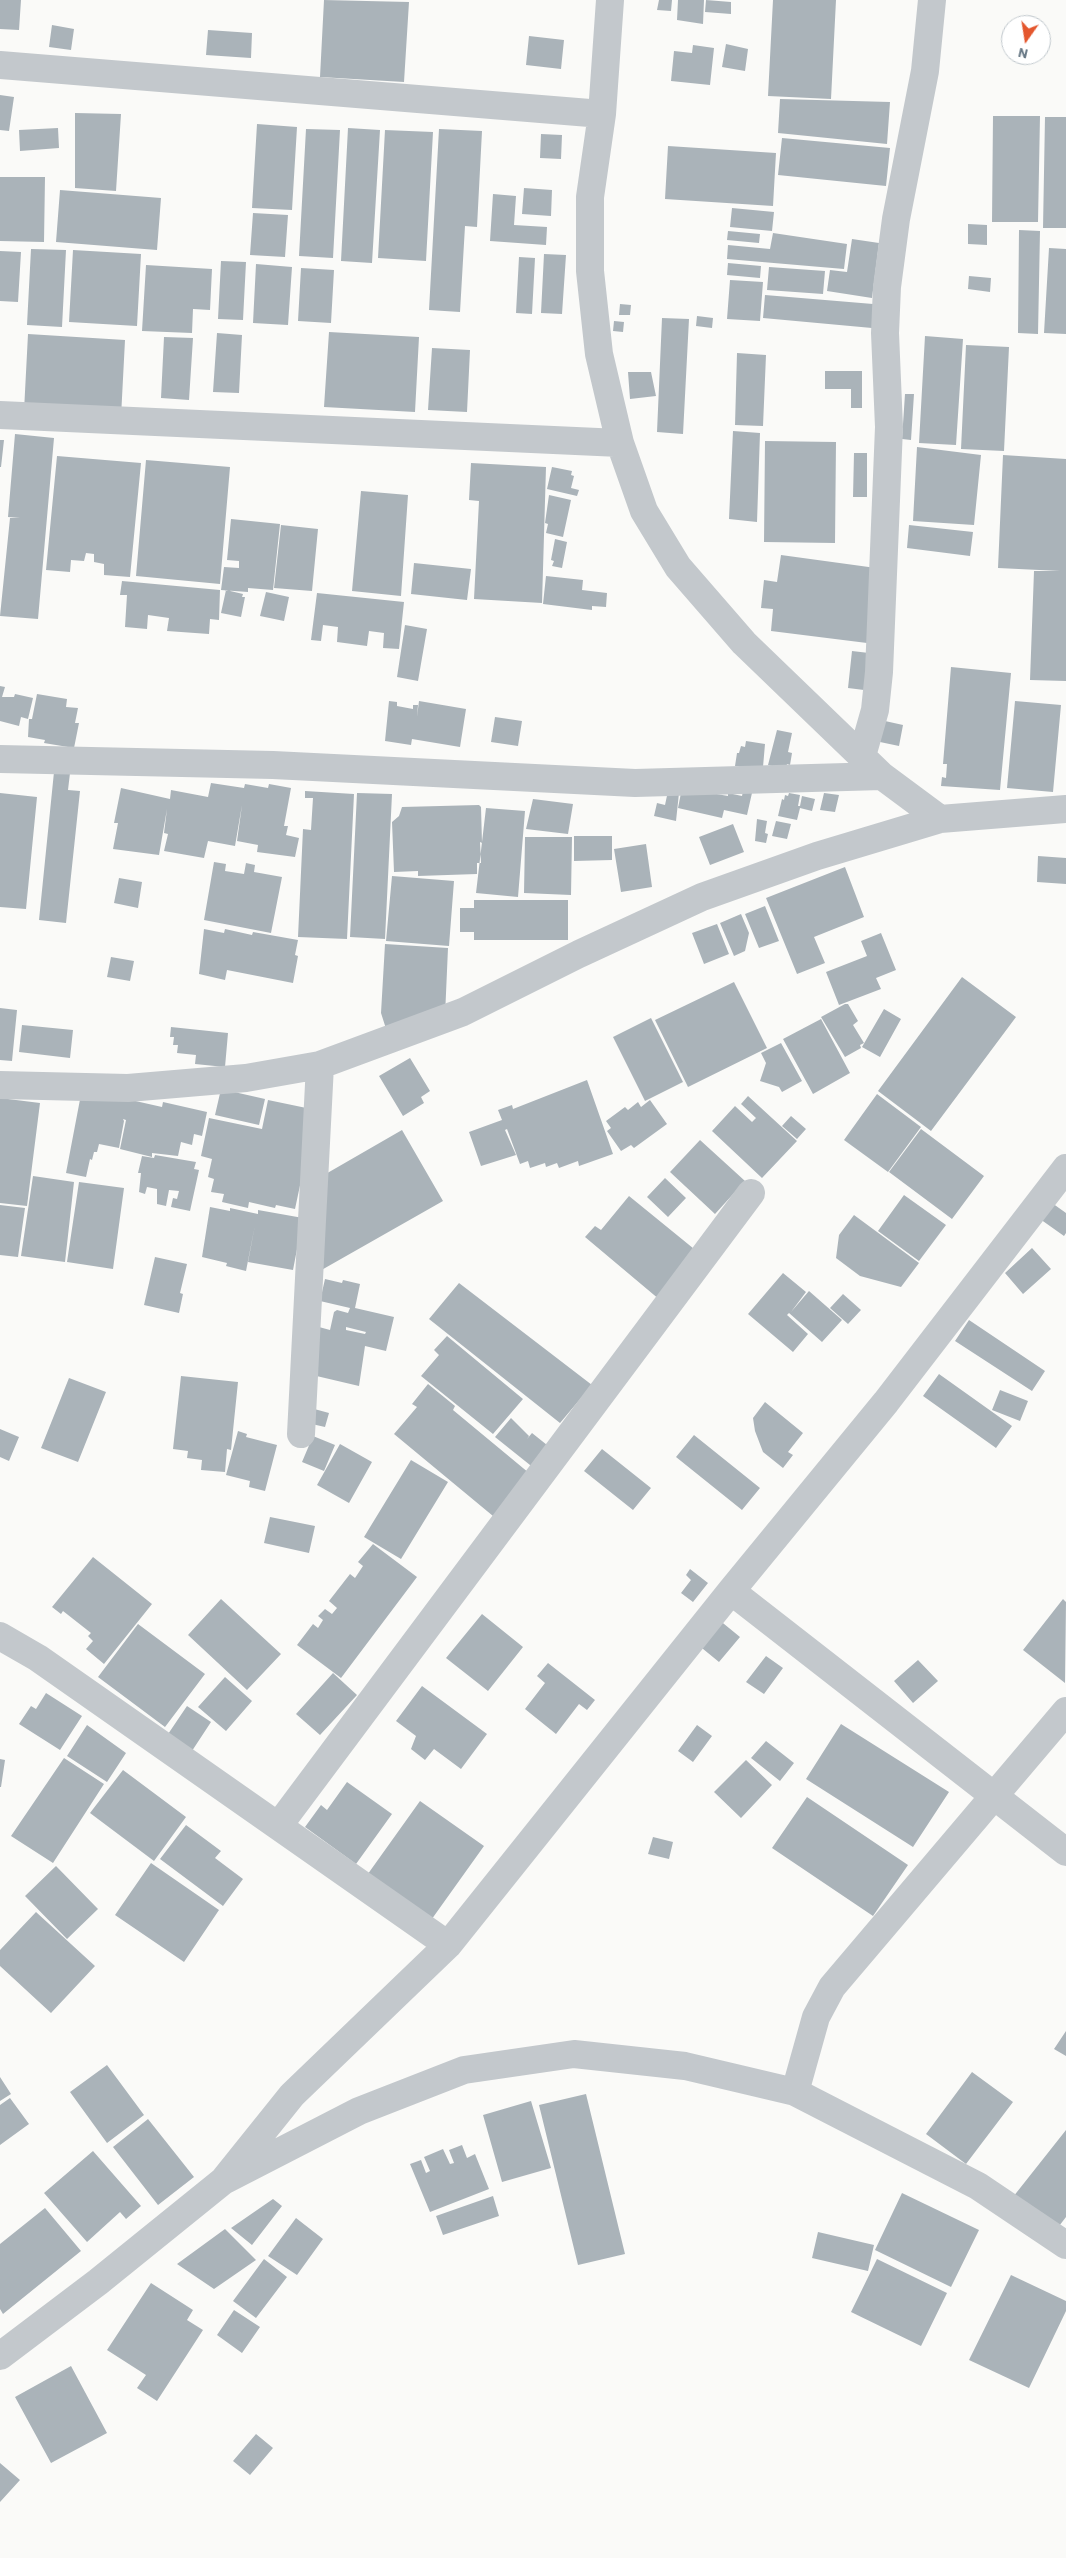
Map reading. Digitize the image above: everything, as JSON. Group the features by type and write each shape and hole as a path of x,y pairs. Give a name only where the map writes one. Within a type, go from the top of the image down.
{"street":[{"path":"610,0 602,114 590,197 590,271 599,354 620,442 644,511 678,567 744,643 882,776 940,819"},
{"path":"862,756 875,710 879,672 889,427 885,333 887,287 896,219 925,71 932,0"},
{"path":"0,65 602,114"},
{"path":"0,415 620,442"},
{"path":"0,759 273,765 635,783 882,776"},
{"path":"0,1085 128,1088 246,1078 320,1065 463,1012 578,954 702,897 817,856 940,819 1066,810"},
{"path":"301,1434 320,1065"},
{"path":"223,2181 292,2095 448,1945 731,1591 886,1402 1066,1168"},
{"path":"278,1825 751,1193"},
{"path":"731,1591 1066,1852"},
{"path":"0,1636 38,1658 448,1945"},
{"path":"794,2092 816,2017 832,1987 1066,1711"},
{"path":"2,2352 98,2282 223,2181 359,2112 464,2070 574,2054 686,2066 794,2092 978,2186 1066,2245"}],"building":[{"path":"0,0 21,0 19,30 0,29"},
{"path":"324,0 409,2 404,82 320,77"},
{"path":"659,0 672,0 671,11 657,10"},
{"path":"678,0 704,0 703,24 677,20"},
{"path":"706,0 731,2 731,14 705,12"},
{"path":"773,0 836,0 831,99 768,96"},
{"path":"52,25 74,29 71,50 49,47"},
{"path":"208,30 252,33 251,58 206,55"},
{"path":"529,36 564,40 561,69 526,65"},
{"path":"726,44 748,49 745,71 722,67"},
{"path":"693,45 714,48 710,85 671,81 674,51 692,53"},
{"path":"0,95 14,97 9,131 0,130"},
{"path":"780,99 890,102 887,144 778,133"},
{"path":"75,113 121,114 116,191 75,188"},
{"path":"993,116 1040,116 1038,222 992,222"},
{"path":"1045,117 1066,117 1066,228 1043,228"},
{"path":"257,124 297,127 292,210 252,208"},
{"path":"58,128 59,148 20,151 19,130"},
{"path":"348,128 380,130 372,263 341,261"},
{"path":"306,129 340,130 333,258 299,256"},
{"path":"439,129 482,131 477,227 465,226 460,312 429,310"},
{"path":"385,130 433,132 426,261 378,258"},
{"path":"541,134 562,135 561,159 540,158"},
{"path":"782,138 890,148 886,186 778,175"},
{"path":"668,146 776,153 773,206 665,199"},
{"path":"0,177 45,177 44,242 0,241"},
{"path":"524,188 552,190 551,216 522,214"},
{"path":"60,190 161,198 157,250 56,242"},
{"path":"493,194 516,196 514,225 547,227 546,245 490,241"},
{"path":"732,208 774,212 772,231 730,227"},
{"path":"253,213 288,215 285,257 250,255"},
{"path":"968,224 987,225 987,245 968,244"},
{"path":"1019,230 1040,231 1038,334 1018,333"},
{"path":"728,231 760,234 759,243 727,240"},
{"path":"773,233 847,244 844,269 727,259 728,245 770,249"},
{"path":"852,239 879,243 872,298 827,291 830,270 847,272"},
{"path":"1049,248 1066,249 1066,334 1044,333"},
{"path":"31,249 66,250 62,327 27,325"},
{"path":"73,250 141,254 137,326 69,322"},
{"path":"0,251 21,252 18,302 0,301"},
{"path":"544,254 566,255 562,314 541,313"},
{"path":"519,257 535,258 532,314 516,313"},
{"path":"221,261 246,262 243,320 218,319"},
{"path":"728,263 761,266 760,278 727,275"},
{"path":"256,264 292,267 288,325 253,323"},
{"path":"146,265 212,269 210,310 193,309 192,333 142,331"},
{"path":"769,267 825,271 823,294 767,290"},
{"path":"301,268 334,270 331,323 298,321"},
{"path":"969,276 991,278 990,292 968,289"},
{"path":"730,280 763,282 760,321 727,319"},
{"path":"765,295 873,304 872,328 763,318"},
{"path":"620,304 631,305 630,315 619,315"},
{"path":"697,316 713,318 712,328 696,326"},
{"path":"662,318 689,319 683,434 657,432"},
{"path":"614,321 624,322 623,332 613,331"},
{"path":"329,332 419,337 415,412 324,407"},
{"path":"217,333 242,335 239,393 213,392"},
{"path":"28,334 125,340 121,417 24,411"},
{"path":"925,336 963,339 956,445 919,443"},
{"path":"164,337 193,338 189,400 161,398"},
{"path":"966,345 1009,347 1004,451 961,449"},
{"path":"432,348 470,350 467,412 428,410"},
{"path":"737,353 766,355 763,426 735,425"},
{"path":"825,371 862,371 862,408 851,408 851,389 825,389"},
{"path":"628,372 651,372 656,396 630,399"},
{"path":"905,394 914,394 911,440 902,439"},
{"path":"733,431 760,433 757,522 729,519"},
{"path":"15,434 54,438 38,619 0,616 10,518 20,518 8,517"},
{"path":"0,440 4,440 1,467 0,467"},
{"path":"765,441 836,442 835,543 764,542"},
{"path":"917,447 981,455 974,525 913,521"},
{"path":"854,453 867,453 867,497 853,497"},
{"path":"1003,455 1066,459 1066,681 1030,680 1034,571 1060,571 998,568"},
{"path":"57,456 141,463 130,577 104,575 104,564 94,562 94,554 86,553 84,561 71,560 70,572 46,570"},
{"path":"146,460 230,467 220,584 136,576"},
{"path":"471,463 546,467 542,603 474,599 479,501 469,500"},
{"path":"552,467 572,471 571,475 574,476 571,488 579,490 577,496 547,489"},
{"path":"361,491 408,495 401,596 352,591"},
{"path":"549,495 571,500 563,537 546,533 548,524 545,523"},
{"path":"231,519 280,524 273,590 248,588 248,592 221,590 224,567 239,568 239,561 227,560"},
{"path":"281,525 318,529 312,591 274,588"},
{"path":"909,525 973,532 970,556 907,548"},
{"path":"555,539 567,542 562,568 552,566 554,561 551,560"},
{"path":"781,555 876,568 867,643 771,631 773,609 761,608 764,580 777,582"},
{"path":"414,563 471,569 467,600 411,594"},
{"path":"546,576 583,580 582,590 607,593 606,607 592,606 592,610 543,604"},
{"path":"122,581 220,590 219,620 210,619 209,634 167,631 169,618 148,615 147,629 125,627 127,595 120,595"},
{"path":"226,590 243,594 242,597 245,597 241,617 221,613"},
{"path":"266,592 289,597 284,621 260,616"},
{"path":"317,593 404,602 399,649 383,648 384,633 369,631 367,646 337,642 338,627 323,625 321,641 311,640"},
{"path":"405,625 427,629 418,681 397,677"},
{"path":"852,651 869,653 864,690 848,688"},
{"path":"951,667 1011,673 1000,790 941,786 942,777 946,778 947,764 943,764"},
{"path":"0,686 5,687 2,697 14,697 15,694 33,698 28,719 21,717 19,726 0,721"},
{"path":"37,694 67,699 66,707 78,708 75,723 79,723 74,748 44,743 45,740 28,737 29,719 32,719"},
{"path":"389,701 397,702 397,706 413,709 413,705 418,705 417,717 419,701 466,709 460,747 412,739 411,745 385,741"},
{"path":"1015,701 1061,705 1053,792 1007,788"},
{"path":"495,717 522,721 518,746 491,742"},
{"path":"885,721 903,725 899,746 880,742"},
{"path":"777,730 792,733 788,752 792,753 790,765 787,764 786,769 768,765"},
{"path":"746,741 765,744 763,767 735,766 737,753 739,753 741,746 745,747"},
{"path":"54,772 70,773 68,790 80,791 66,923 39,920"},
{"path":"211,783 244,788 245,784 268,788 269,784 291,788 284,826 288,826 286,835 299,838 295,857 257,852 258,845 237,841 242,805 235,846 208,841 204,858 164,851 168,834 164,833 167,809 159,855 113,849 118,823 114,823 121,788 170,799 171,790 208,797"},
{"path":"682,788 728,796 728,793 742,796 743,791 752,793 747,815 724,810 722,818 678,808"},
{"path":"305,791 354,794 347,939 298,937 303,829 311,830 313,798 305,798"},
{"path":"668,791 679,793 676,821 654,816 657,803 665,805"},
{"path":"0,793 37,797 26,909 0,907"},
{"path":"357,793 392,794 385,939 350,937"},
{"path":"789,793 800,795 798,806 800,806 802,796 815,799 812,811 800,808 797,820 778,816 782,799 784,800 785,795 788,796"},
{"path":"824,793 839,795 835,812 820,810"},
{"path":"533,799 573,804 568,834 526,829"},
{"path":"479,805 481,807 482,843 480,842 481,863 477,863 477,874 418,876 418,871 394,872 392,822 399,816 402,807"},
{"path":"486,808 525,811 518,897 476,893"},
{"path":"757,819 767,821 765,833 768,834 766,843 755,841"},
{"path":"776,821 791,824 787,839 772,836"},
{"path":"733,824 744,852 710,865 699,837"},
{"path":"574,836 612,836 612,860 574,861"},
{"path":"525,837 572,837 571,895 524,893"},
{"path":"646,844 652,887 621,892 614,849"},
{"path":"1038,856 1066,858 1066,884 1037,882"},
{"path":"214,862 226,864 225,871 244,874 246,863 255,865 254,872 282,877 271,933 204,920"},
{"path":"845,867 864,917 814,937 825,963 797,974 766,898"},
{"path":"392,876 454,881 449,946 386,941"},
{"path":"119,878 142,882 138,908 114,903"},
{"path":"474,900 568,900 568,940 474,940 474,932 460,932 460,908 474,908"},
{"path":"765,906 779,941 759,948 745,914"},
{"path":"741,914 749,933 745,951 734,956 720,923"},
{"path":"717,924 729,954 704,964 692,933"},
{"path":"204,929 224,933 225,929 252,935 253,932 298,940 295,955 298,956 293,983 227,970 225,980 199,974"},
{"path":"881,933 896,970 876,978 881,989 839,1005 826,972 867,956 861,941"},
{"path":"385,944 448,948 445,1016 388,1035 381,1013"},
{"path":"111,957 134,961 130,981 107,977"},
{"path":"962,977 1016,1017 931,1131 878,1091"},
{"path":"734,982 767,1048 688,1087 655,1020"},
{"path":"848,1004 858,1021 853,1025 864,1043 860,1045 861,1048 845,1057 821,1017"},
{"path":"0,1008 17,1010 12,1061 0,1060"},
{"path":"884,1009 901,1019 880,1057 862,1047"},
{"path":"651,1018 683,1082 645,1101 613,1037"},
{"path":"821,1019 850,1073 813,1094 783,1039"},
{"path":"22,1025 73,1030 70,1058 19,1052"},
{"path":"171,1027 228,1033 225,1067 195,1064 196,1055 177,1053 178,1045 173,1045 174,1037 170,1037"},
{"path":"781,1043 802,1081 782,1092 779,1087 760,1081 766,1063 761,1053"},
{"path":"410,1058 430,1091 421,1097 424,1103 403,1116 379,1076"},
{"path":"587,1080 613,1154 579,1166 578,1161 559,1168 557,1163 546,1167 545,1163 530,1168 528,1161 520,1164 507,1129 505,1130 516,1155 481,1166 469,1132 502,1120 498,1110 512,1105 513,1109"},
{"path":"82,1089 162,1107 163,1102 207,1112 202,1136 194,1134 192,1145 181,1142 178,1156 152,1153 152,1157 120,1149 126,1120 123,1119 119,1148 99,1144 97,1152 94,1152 92,1160 90,1159 86,1177 66,1173"},
{"path":"221,1089 265,1099 259,1125 215,1115"},
{"path":"877,1094 921,1127 888,1172 844,1140"},
{"path":"748,1096 797,1141 762,1178 712,1131 735,1106 752,1122 756,1118 741,1104"},
{"path":"0,1098 40,1103 27,1206 0,1203"},
{"path":"268,1100 316,1110 295,1209 276,1205 275,1208 249,1202 248,1208 222,1202 224,1194 211,1192 214,1179 208,1177 212,1159 201,1156 209,1118 262,1129"},
{"path":"650,1100 667,1124 634,1148 631,1145 621,1151 607,1131 611,1128 606,1121 625,1107 628,1110 638,1102 641,1107"},
{"path":"791,1116 806,1129 797,1139 782,1126"},
{"path":"921,1129 984,1176 952,1219 889,1172"},
{"path":"402,1130 443,1201 318,1272 317,1179"},
{"path":"700,1140 745,1181 715,1214 670,1172"},
{"path":"155,1155 196,1162 194,1169 199,1170 190,1211 171,1207 173,1198 177,1199 179,1191 169,1190 166,1206 157,1204 157,1189 147,1187 145,1194 139,1192 141,1173 138,1173 142,1156 154,1158"},
{"path":"33,1176 74,1182 65,1262 21,1256"},
{"path":"665,1178 686,1198 668,1217 647,1197"},
{"path":"79,1182 124,1188 113,1269 67,1262"},
{"path":"904,1195 946,1225 919,1261 878,1231"},
{"path":"629,1196 699,1253 660,1300 585,1237 595,1226 601,1230"},
{"path":"1052,1203 1066,1213 1066,1233 1064,1236 1040,1219"},
{"path":"0,1205 25,1208 18,1257 0,1255"},
{"path":"210,1207 230,1211 230,1208 258,1214 258,1210 303,1218 293,1270 248,1262 255,1225 246,1271 226,1266 227,1263 202,1257"},
{"path":"854,1215 919,1263 901,1287 860,1276 836,1258 839,1235"},
{"path":"1032,1248 1051,1269 1023,1294 1005,1273"},
{"path":"155,1257 187,1264 180,1293 183,1294 179,1313 144,1305"},
{"path":"783,1273 806,1292 791,1312 809,1291 842,1320 822,1342 789,1313 787,1315 808,1334 793,1352 748,1314"},
{"path":"325,1279 342,1283 343,1280 360,1284 355,1308 394,1317 386,1351 365,1346 359,1386 308,1374 319,1327 330,1330 334,1312 337,1310 348,1313 350,1308 320,1301","holes":["346,1327 366,1332 365,1334 346,1330"]},
{"path":"459,1283 592,1385 560,1423 429,1319"},
{"path":"843,1294 861,1310 848,1324 830,1308"},
{"path":"969,1320 1045,1371 1032,1391 955,1341"},
{"path":"447,1336 523,1399 493,1434 421,1376 439,1355 434,1350"},
{"path":"939,1374 1012,1426 996,1448 923,1396"},
{"path":"181,1376 238,1382 231,1450 227,1449 225,1472 201,1470 202,1460 187,1458 188,1451 173,1449"},
{"path":"69,1378 106,1392 78,1462 41,1448"},
{"path":"428,1384 455,1406 453,1410 529,1473 493,1516 394,1434 417,1407 412,1404"},
{"path":"1000,1390 1028,1401 1020,1421 992,1410"},
{"path":"765,1402 803,1433 788,1452 793,1455 783,1468 763,1452 755,1431 753,1418"},
{"path":"307,1407 329,1413 325,1427 303,1422"},
{"path":"511,1418 529,1436 527,1439 532,1433 552,1449 535,1469 495,1437"},
{"path":"0,1429 19,1437 9,1461 0,1457"},
{"path":"238,1431 247,1434 246,1437 277,1445 265,1491 249,1487 250,1481 226,1475"},
{"path":"694,1435 760,1488 742,1510 676,1457"},
{"path":"313,1436 335,1445 324,1471 302,1462"},
{"path":"340,1444 372,1462 349,1503 317,1485"},
{"path":"602,1449 651,1488 633,1510 584,1471"},
{"path":"411,1460 448,1482 401,1559 364,1537"},
{"path":"270,1517 315,1526 309,1553 264,1543"},
{"path":"373,1544 417,1577 341,1678 297,1645 313,1624 318,1628 323,1620 318,1616 325,1609 332,1614 337,1608 329,1601 350,1574 355,1578 363,1566 358,1562"},
{"path":"93,1557 152,1604 104,1664 86,1649 93,1641 88,1636 91,1633 63,1611 61,1614 52,1607"},
{"path":"690,1569 708,1583 693,1602 681,1593 691,1580 686,1575"},
{"path":"221,1599 281,1654 247,1690 188,1635"},
{"path":"1063,1599 1066,1602 1065,1683 1023,1650"},
{"path":"482,1614 523,1647 488,1691 446,1658"},
{"path":"718,1619 740,1637 719,1662 697,1644"},
{"path":"138,1624 205,1674 165,1727 98,1677"},
{"path":"766,1656 783,1668 764,1694 746,1682"},
{"path":"918,1660 938,1681 913,1703 894,1681"},
{"path":"548,1663 595,1700 587,1710 579,1704 556,1734 525,1709 545,1683 537,1676"},
{"path":"333,1673 357,1695 320,1735 296,1714"},
{"path":"225,1677 252,1701 226,1731 198,1707"},
{"path":"422,1686 487,1734 461,1769 434,1749 425,1760 411,1749 416,1736 396,1721"},
{"path":"46,1693 82,1716 60,1750 19,1724 31,1706 36,1709"},
{"path":"187,1706 211,1722 188,1757 164,1740"},
{"path":"841,1724 949,1792 913,1847 806,1779"},
{"path":"87,1725 126,1753 107,1782 67,1756"},
{"path":"697,1725 712,1736 693,1762 678,1751"},
{"path":"766,1741 794,1763 780,1781 751,1758"},
{"path":"64,1758 104,1784 53,1863 11,1836"},
{"path":"0,1759 5,1760 1,1787 0,1787"},
{"path":"746,1760 772,1785 741,1818 714,1792"},
{"path":"123,1770 186,1817 154,1861 90,1813"},
{"path":"347,1782 392,1814 356,1864 305,1827 321,1805 327,1810"},
{"path":"807,1797 908,1865 873,1916 772,1848"},
{"path":"420,1801 484,1846 429,1923 365,1878"},
{"path":"186,1825 221,1851 215,1858 243,1879 223,1906 160,1859"},
{"path":"653,1837 673,1842 669,1859 648,1854"},
{"path":"151,1863 219,1910 184,1962 115,1915"},
{"path":"56,1866 98,1909 67,1939 25,1896"},
{"path":"36,1912 95,1966 51,2013 0,1966 0,1950"},
{"path":"1066,2031 1066,2056 1054,2049"},
{"path":"107,2065 144,2115 107,2143 70,2092"},
{"path":"972,2072 1013,2102 966,2164 926,2134"},
{"path":"0,2077 11,2094 0,2101"},
{"path":"586,2094 625,2254 578,2265 539,2105"},
{"path":"10,2098 29,2124 0,2145 0,2105"},
{"path":"531,2101 551,2168 502,2182 483,2115"},
{"path":"148,2119 194,2177 158,2205 113,2147"},
{"path":"1066,2130 1066,2217 1056,2230 1013,2197"},
{"path":"462,2145 467,2158 475,2154 489,2189 430,2212 410,2164 421,2160 426,2173 430,2171 424,2157 443,2149 450,2164 454,2163 449,2150"},
{"path":"93,2151 141,2206 126,2219 120,2212 87,2242 44,2193"},
{"path":"902,2193 979,2230 951,2287 875,2250"},
{"path":"493,2196 499,2216 443,2235 436,2216"},
{"path":"273,2199 282,2206 252,2245 231,2228"},
{"path":"45,2208 81,2251 3,2314 0,2309 0,2244"},
{"path":"296,2218 323,2239 297,2275 268,2256"},
{"path":"225,2229 256,2260 214,2289 177,2264"},
{"path":"818,2232 874,2245 868,2271 812,2258"},
{"path":"264,2259 287,2277 256,2318 233,2301"},
{"path":"877,2259 947,2293 921,2346 851,2312"},
{"path":"1011,2275 1066,2301 1066,2311 1029,2388 969,2360"},
{"path":"151,2283 193,2310 187,2320 203,2330 157,2401 137,2388 146,2375 107,2350"},
{"path":"234,2310 260,2327 242,2353 217,2335"},
{"path":"71,2366 107,2433 51,2463 15,2397"},
{"path":"256,2434 273,2448 250,2475 233,2461"},
{"path":"0,2463 20,2480 0,2502"}]}
